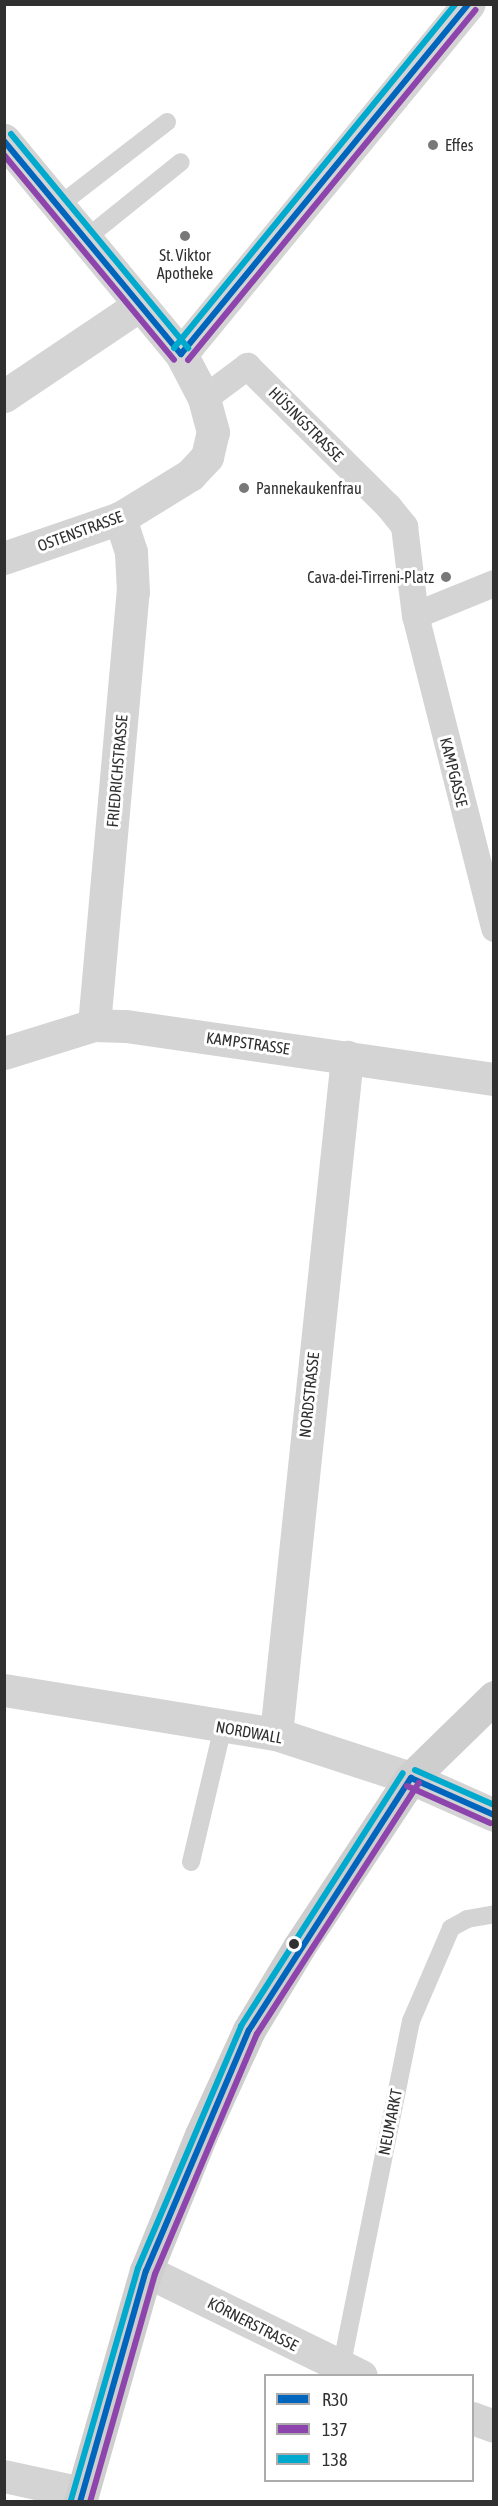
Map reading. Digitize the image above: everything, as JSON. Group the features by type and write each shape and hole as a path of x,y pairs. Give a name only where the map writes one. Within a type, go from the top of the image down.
{"main road":[{"path":"80,2497 146,2271 201,2134 249,2030 298,1947 411,1778 494,1697"}],"street":[{"path":"181,354 468,4"},
{"name":"OSTENSTRASSE","path":"4,140 138,306 181,354 204,398 213,432 207,457 190,475 120,519 4,558"},
{"path":"4,396 138,306"},
{"name":"HÜSINGSTRASSE","path":"204,398 247,366 388,506 404,526 415,615"},
{"name":"FRIEDRICHSTRASSE","path":"94,1025 133,592 131,552 120,519"},
{"path":"415,615 494,583"},
{"name":"KAMPGASSE","path":"415,615 494,928"},
{"name":"KAMPSTRASSE","path":"4,1053 94,1025 126,1026 494,1079"},
{"name":"NORDSTRASSE","path":"276,1734 347,1057"},
{"name":"NORDWALL","path":"4,1690 276,1734 411,1778 494,1815"},
{"name":"KÖRNERSTRASSE","path":"146,2271 351,2372"},
{"path":"474,2419 494,2426"},
{"path":"4,2476 80,2497"}],"lane":[{"path":"57,207 167,122"},
{"path":"84,240 181,162"},
{"path":"191,1862 224,1727"},
{"name":"NEUMARKT","path":"351,2372 411,2021 451,1928 467,1919 494,1914"}],"transit line":[{"name":"138","path":"174,348 456,4"},
{"name":"R30","path":"181,354 468,4"},
{"name":"137","path":"188,360 475,10"},
{"name":"138","path":"11,134 188,348"},
{"name":"R30","path":"4,141 181,354"},
{"name":"137","path":"4,155 174,360"},
{"name":"138","path":"415,1770 494,1805"},
{"name":"138","path":"71,2500 138,2268 241,2026 403,1773"},
{"name":"R30","path":"411,1778 494,1815"},
{"name":"R30","path":"80,2502 146,2271 249,2030 411,1778"},
{"name":"137","path":"90,2502 155,2274 257,2034 419,1783"},
{"name":"137","path":"407,1786 490,1823"}],"place":[{"name":"Effes","path":"433,145"},
{"name":"St. Viktor Apotheke","path":"185,236"},
{"name":"Pannekaukenfrau","path":"244,488"},
{"name":"Cava-dei-Tirreni-Platz","path":"446,577"}]}
